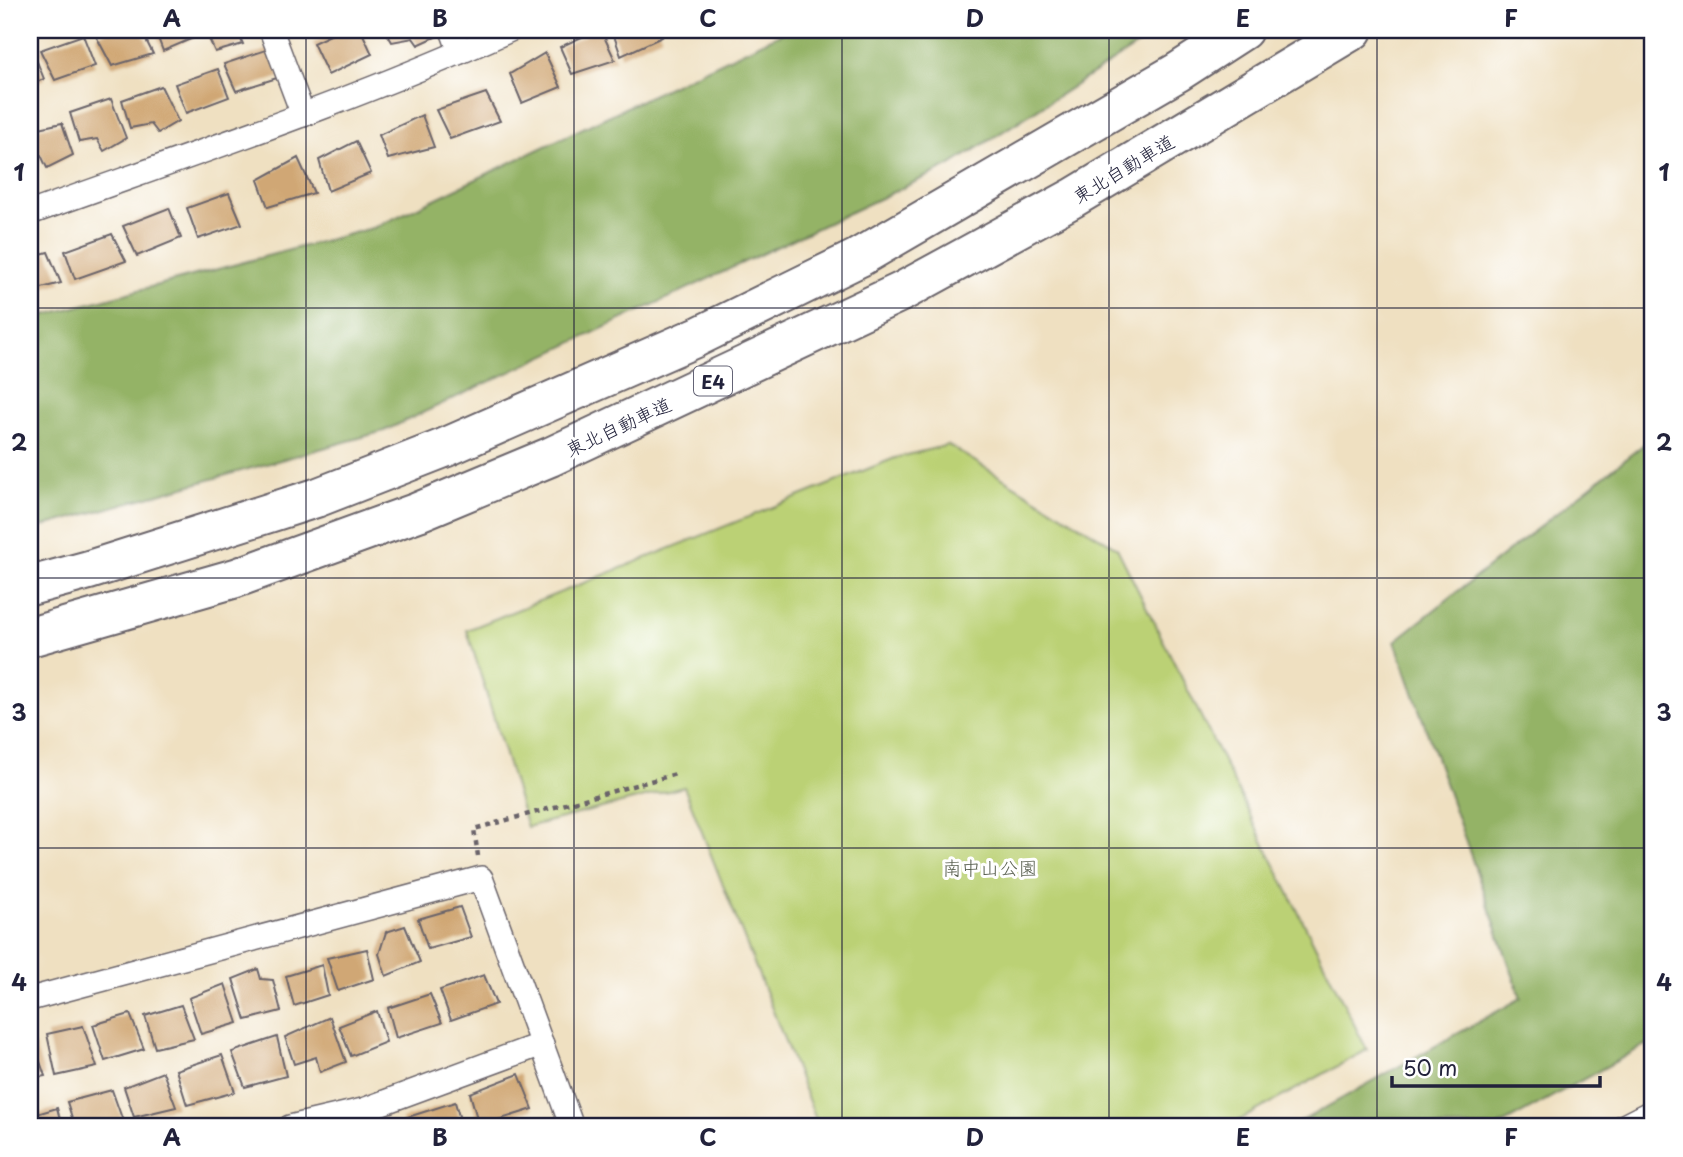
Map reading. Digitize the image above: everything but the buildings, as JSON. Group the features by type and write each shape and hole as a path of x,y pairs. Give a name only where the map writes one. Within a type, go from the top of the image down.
{"highway":[{"name":"E4","path":"30,586 316,498 444,449 697,337 870,251 1178,72 1242,30"},
{"name":"東北自動車道","path":"30,637 236,578 418,513 550,457 903,291 1073,198 1353,30"}],"street":[{"path":"271,30 303,115"},
{"path":"452,30 460,52"},
{"path":"30,214 303,115 510,30"},
{"path":"30,999 481,878 572,1127"},
{"path":"290,1127 365,1119 542,1044"},
{"path":"1622,1127 1653,1111"}],"path":[{"path":"481,878 474,829 676,774"}],"green space":[{"path":"788,30 1161,30 949,166 384,431 30,530 30,319 376,227"},
{"path":"1653,437 1653,1041 1497,1127 1291,1127 1521,998 1395,641"},
{"name":"南中山公園","path":"948,445 1117,548 1367,1050 1227,1127 819,1127 684,787 527,827 467,630 895,458"}]}
